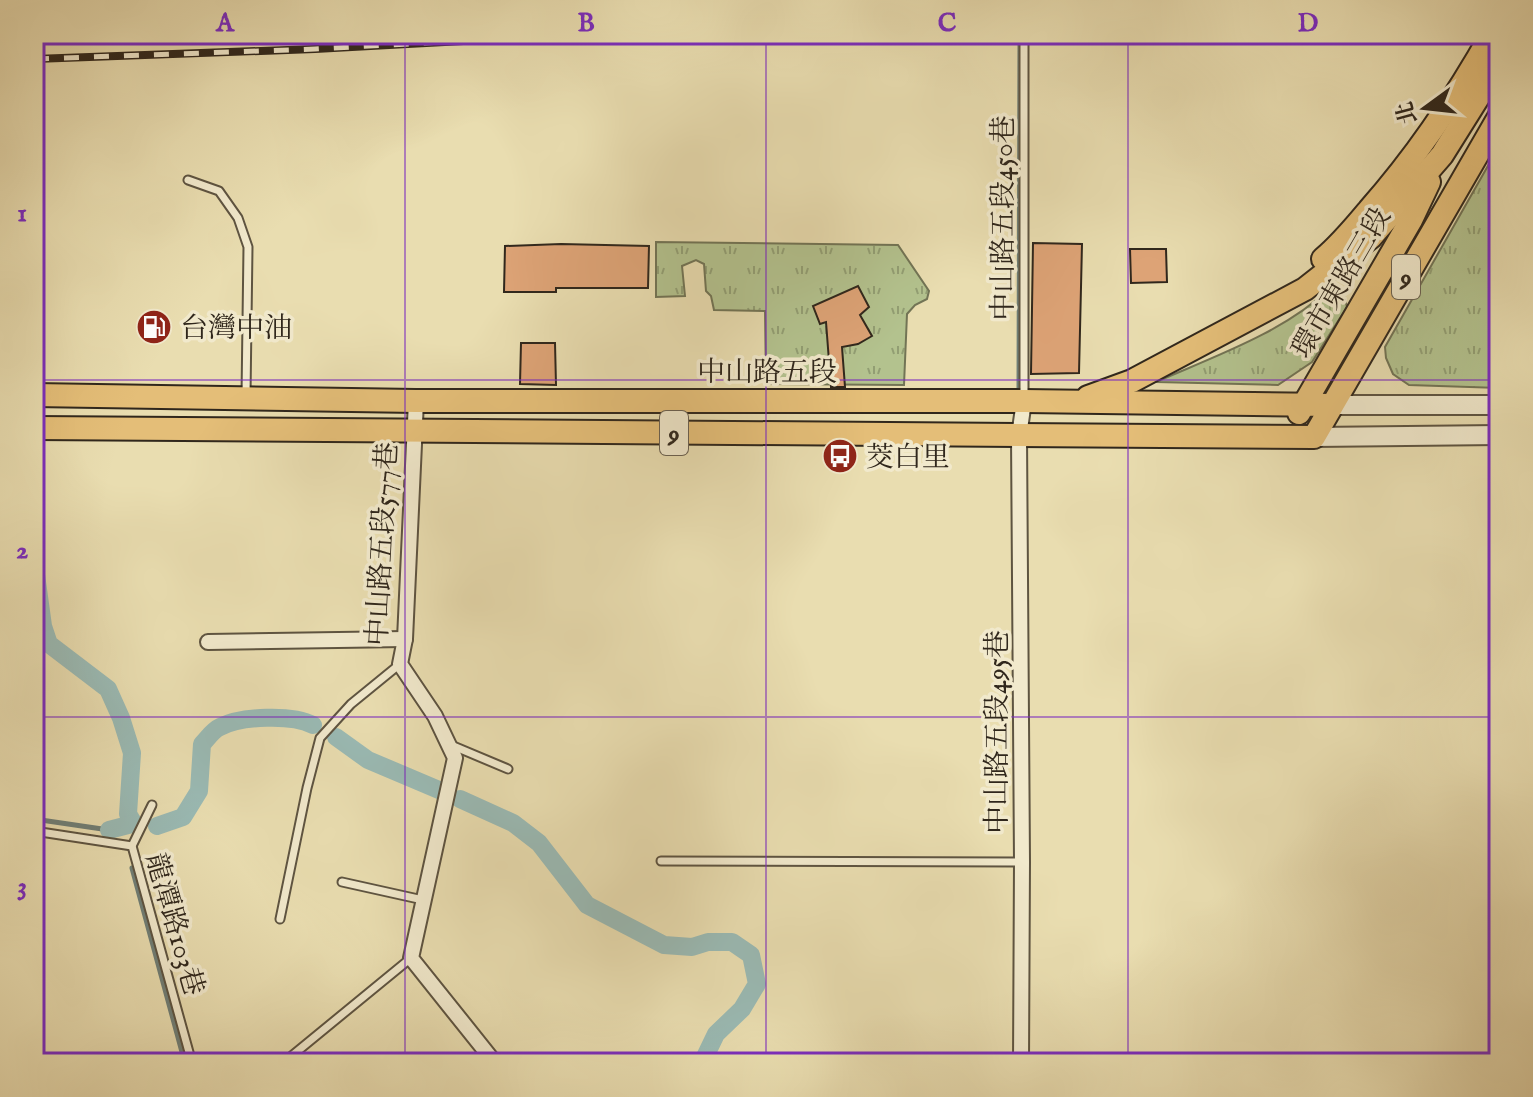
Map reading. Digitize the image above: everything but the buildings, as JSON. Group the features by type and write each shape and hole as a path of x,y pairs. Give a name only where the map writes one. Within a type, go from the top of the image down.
{"main road":[{"path":"1252,317 1336,249 1391,185 1444,111 1492,34"},
{"name":"9","path":"1442,155 1499,64"},
{"name":"環市東路三段","path":"1314,437 1499,117"},
{"path":"1072,402 1132,381 1305,289 1371,237 1442,155"},
{"name":"環市東路三段","path":"1286,436 1411,220 1442,155"},
{"name":"中山路五段","path":"34,395 416,401 1024,401 1332,405"},
{"name":"9","path":"34,428 1314,437"}],"street":[{"name":"中山路五段577巷","path":"411,958 455,758 435,716 400,664 405,639 416,401"},
{"name":"中山路五段495巷","path":"1021,1063 1019,436 1024,401"},
{"name":"中山路五段","path":"1332,405 1499,405"},
{"path":"1314,437 1499,435"},
{"path":"208,642 405,639"},
{"path":"411,958 495,1063"}],"lane":[{"name":"中山路五段450巷","path":"1024,34 1024,401"},
{"path":"188,180 219,191 238,218 248,247 246,397"},
{"path":"280,919 320,738 351,704 400,664"},
{"path":"449,744 508,769"},
{"path":"132,846 152,805"},
{"name":"龍潭路103巷","path":"34,831 132,846 192,1063"},
{"path":"661,861 1022,862"},
{"path":"342,882 423,900"},
{"path":"283,1063 411,958"}],"green space":[{"path":"1493,157 1499,209 1499,388 1409,385 1393,374 1385,347"},
{"path":"656,242 898,245 929,291 927,299 907,314 904,385 766,384 765,311 714,310 711,296 706,291 704,264 696,260 682,266 685,296 656,297"},
{"path":"1330,288 1344,296 1347,307 1312,362 1278,385 1156,382 1270,330 1312,304"}],"waterway":[{"path":"1019,391 1020,34"},
{"path":"34,560 43,626 49,644 108,689 121,718 132,753 128,814 134,824"},
{"path":"157,826 183,817 199,791 202,744 217,728 240,720 266,718 293,719 313,725"},
{"path":"336,737 368,760 446,793"},
{"path":"460,799 513,823 539,843 587,905 664,945 692,947 708,942 732,942 751,955 757,984 742,1009 716,1034 702,1063"},
{"path":"34,819 109,830"},
{"path":"109,830 132,824"},
{"path":"132,868 185,1063"}],"railway":[{"path":"34,59 315,49 591,34"}],"place":[{"name":"台灣中油","path":"154,327"},
{"name":"茭白里","path":"840,456"}]}
